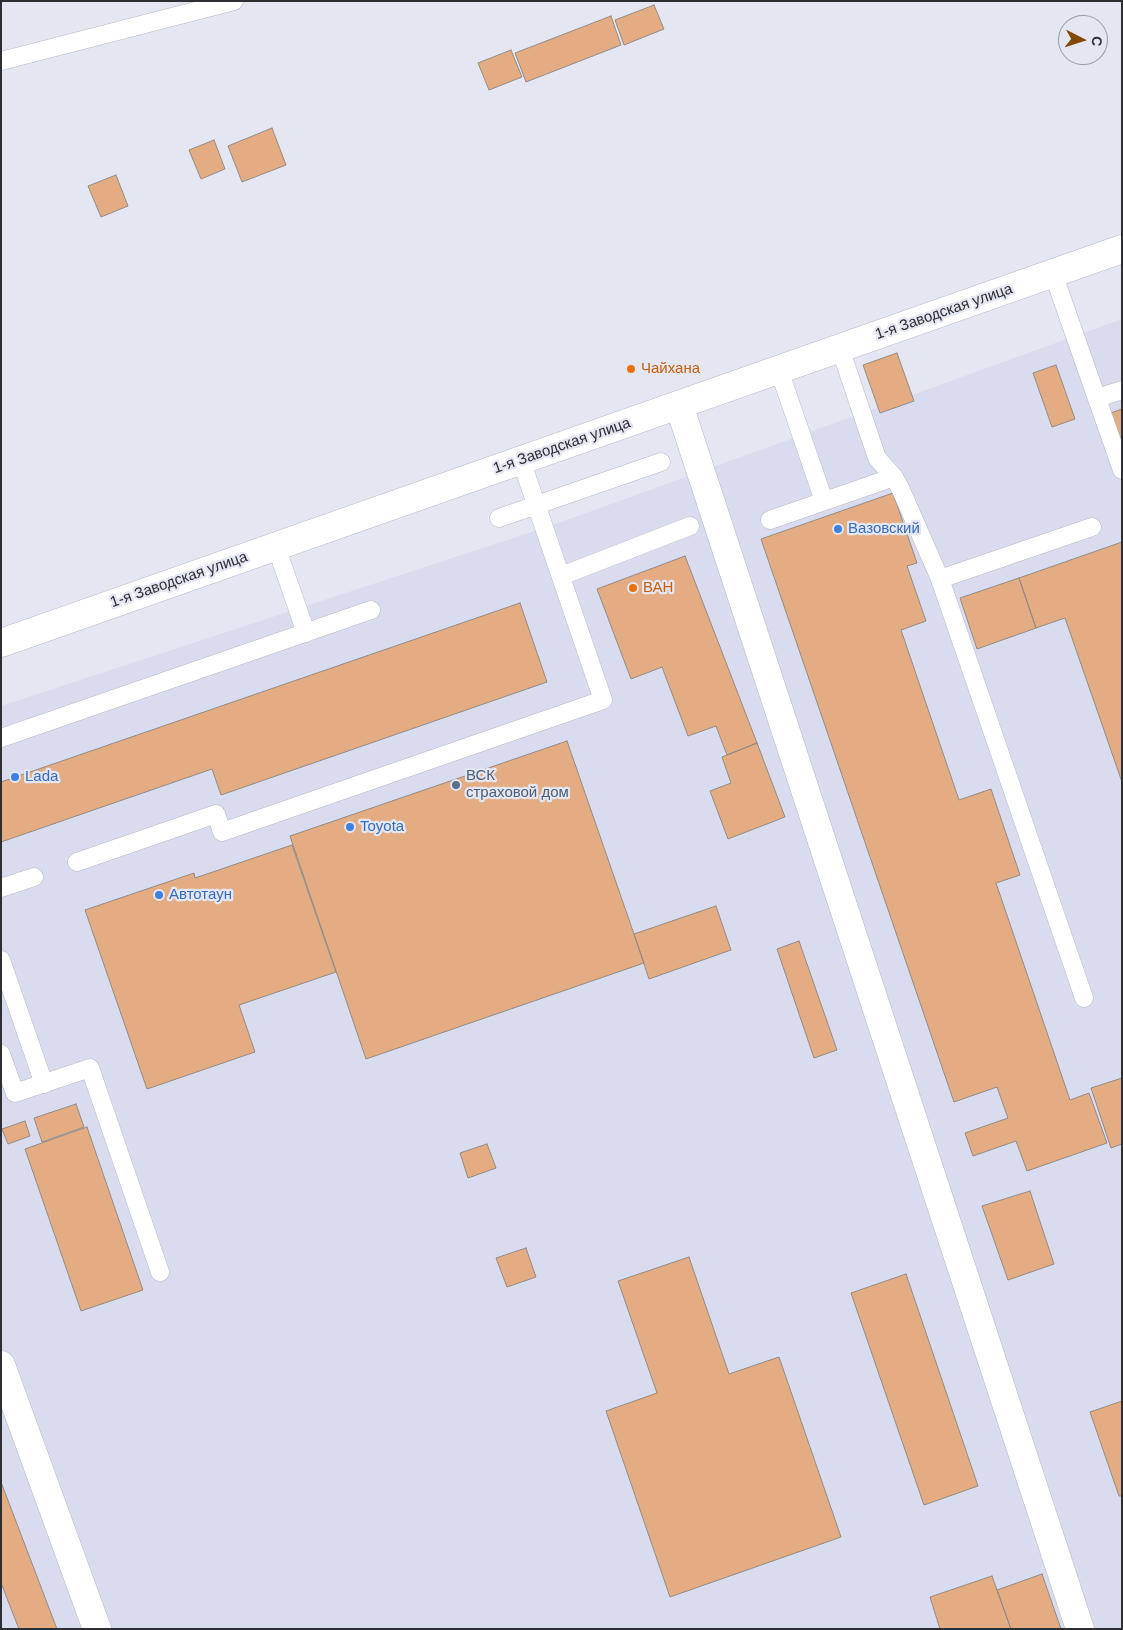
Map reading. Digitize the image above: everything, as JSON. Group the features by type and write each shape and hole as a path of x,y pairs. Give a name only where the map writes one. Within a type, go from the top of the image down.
{"street":[{"name":"1-я Заводская улица","path":"1,643 1122,249"},
{"path":"679,405 1080,1629"},
{"path":"1,1365 97,1629"}],"lane":[{"path":"1,61 234,1"},
{"path":"1053,273 1122,470"},
{"path":"840,348 877,458 894,477 940,579 1084,998"},
{"path":"778,370 824,501"},
{"path":"1097,398 1122,390"},
{"path":"77,862 216,814 222,832 603,700 521,460"},
{"path":"499,518 661,462"},
{"path":"770,520 894,477"},
{"path":"561,576 690,526"},
{"path":"940,579 1092,527"},
{"path":"276,546 306,633"},
{"path":"1,738 371,610"},
{"path":"1,888 34,876"},
{"path":"1,960 44,1084"},
{"path":"1,1054 15,1094 90,1068 160,1272"}],"shaded area":[{"path":"1122,319 1122,1629 1,1629 1,706 553,525"}],"building":[{"path":"654,5 664,29 624,45 615,20"},
{"path":"611,16 621,45 526,82 515,53"},
{"path":"511,50 522,77 489,90 478,63"},
{"path":"272,128 286,165 242,182 228,146"},
{"path":"214,140 225,169 201,179 189,150"},
{"path":"116,175 128,206 101,217 88,186"},
{"path":"897,353 914,401 880,413 863,365"},
{"path":"1056,365 1075,419 1052,427 1033,373"},
{"path":"1122,409 1122,445 1111,413"},
{"path":"893,493 917,563 907,566 926,621 901,630 959,800 991,789 1020,875 996,883 1070,1100 1089,1093 1107,1143 1027,1171 1016,1141 973,1156 965,1133 1008,1118 997,1087 954,1102 761,539"},
{"path":"1122,542 1122,782 1065,618 1036,628 1019,578"},
{"path":"685,556 757,743 727,755 716,726 688,736 662,667 631,679 597,589"},
{"path":"1019,578 1036,628 977,649 960,598"},
{"path":"520,603 547,682 221,795 212,769 1,842 1,782"},
{"path":"567,741 644,963 366,1059 290,836"},
{"path":"757,743 785,817 728,839 710,791 731,783 722,757"},
{"path":"292,845 336,972 239,1005 255,1052 147,1089 85,910 194,873 195,878"},
{"path":"716,906 731,950 649,979 634,934"},
{"path":"799,941 837,1050 814,1058 777,949"},
{"path":"1122,1078 1122,1144 1111,1148 1091,1088"},
{"path":"76,1104 84,1127 42,1142 34,1118"},
{"path":"25,1121 30,1136 8,1144 2,1129"},
{"path":"87,1127 143,1290 81,1311 25,1149"},
{"path":"487,1144 496,1168 468,1178 460,1153"},
{"path":"1030,1191 1054,1264 1008,1280 982,1206"},
{"path":"526,1248 536,1277 507,1287 496,1258"},
{"path":"689,1257 729,1374 779,1357 841,1537 670,1597 606,1411 657,1393 618,1281"},
{"path":"906,1274 978,1486 924,1505 851,1293"},
{"path":"1122,1401 1122,1496 1119,1496 1090,1412"},
{"path":"1,1482 57,1629 19,1629 1,1583"},
{"path":"1042,1574 1061,1629 1011,1629 997,1590"},
{"path":"992,1576 1011,1629 940,1629 930,1597"}],"place":[{"name":"Чайхана","path":"631,369"},
{"name":"Вазовский","path":"838,529"},
{"name":"ВАН","path":"633,588"},
{"name":"Lada","path":"15,777"},
{"name":"ВСК страховой дом","path":"456,785"},
{"name":"Toyota","path":"350,827"},
{"name":"Автотаун","path":"159,895"}]}
